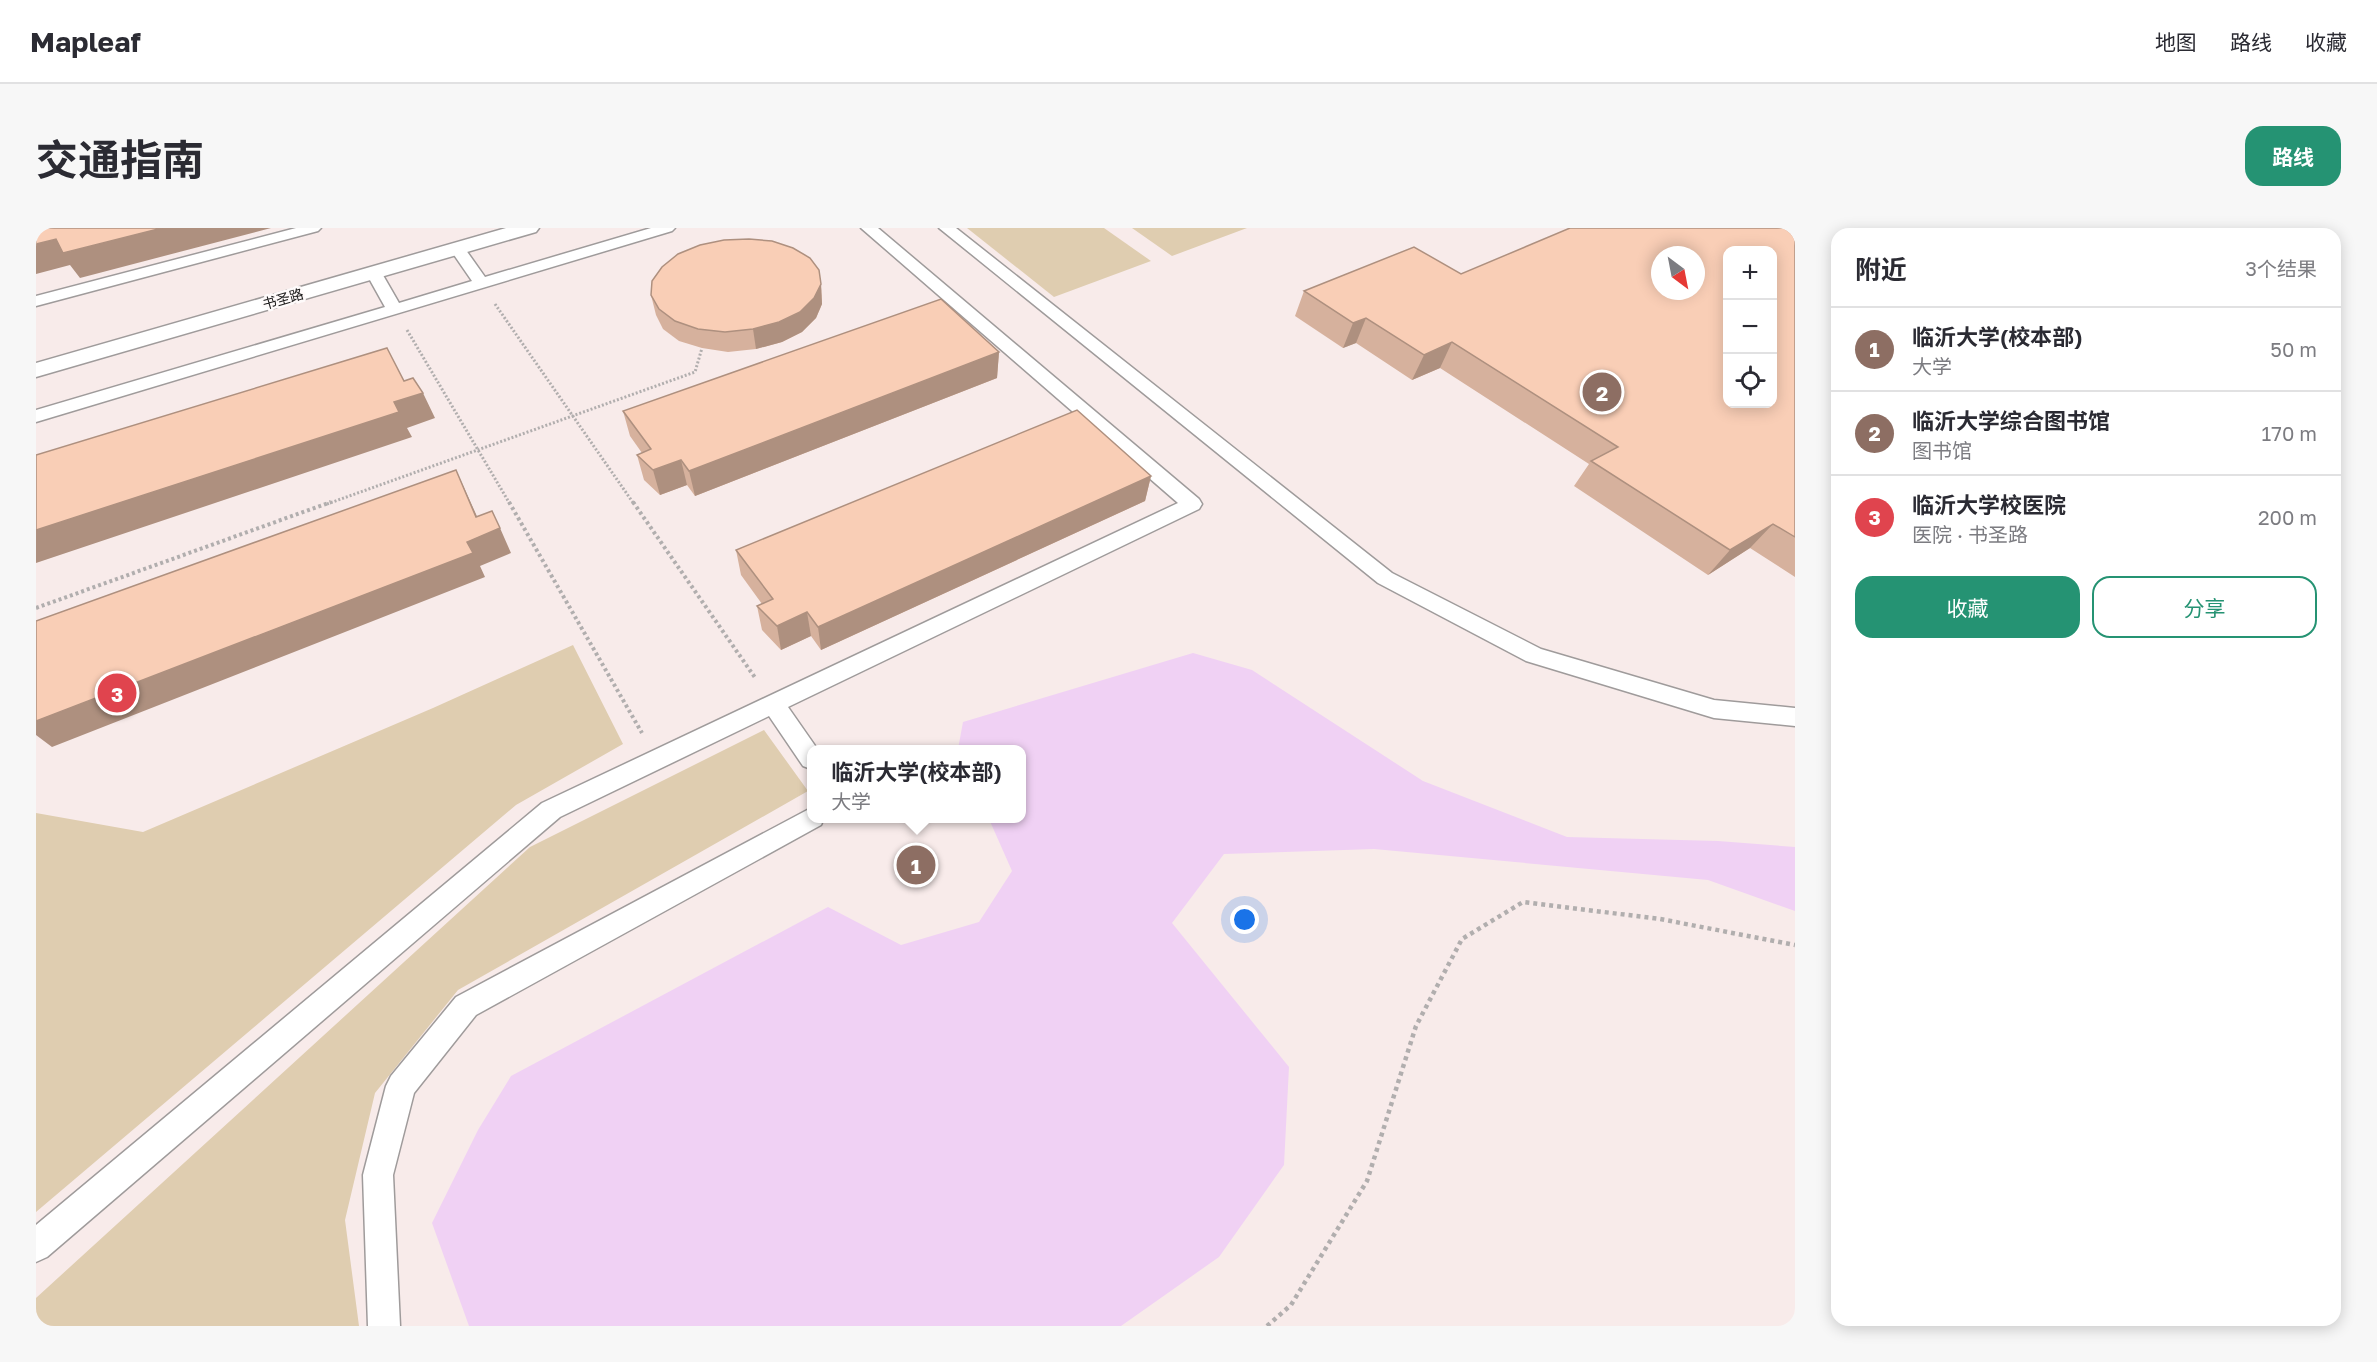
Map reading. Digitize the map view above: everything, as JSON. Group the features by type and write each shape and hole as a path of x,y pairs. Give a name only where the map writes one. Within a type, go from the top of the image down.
{"street":[{"name":"书圣路","path":"36,370 529,228"}],"lane":[{"path":"36,301 314,228"},
{"path":"36,416 667,228"},
{"path":"36,1246 550,810 1192,504 868,228"},
{"path":"947,228 1385,578 1534,655 1714,709 1795,717"},
{"path":"458,249 481,284"},
{"path":"374,273 394,309"},
{"path":"773,704 807,753"},
{"path":"384,1326 378,1175 402,1086 466,1006 807,822"}],"path":[{"path":"481,284 773,704"},
{"path":"394,309 585,630 657,759"},
{"path":"36,608 695,372 702,348"},
{"path":"1267,1326 1291,1305 1367,1181 1416,1026 1462,939 1523,902 1660,919 1795,945"}],"shaded area":[{"path":"36,228 1795,228 1795,1326 36,1326"},
{"path":"967,228 1104,228 1151,261 1054,297"},
{"path":"1132,228 1247,228 1172,256"},
{"path":"573,645 623,744 516,805 36,1212 36,813 143,832 433,708"},
{"path":"1193,653 1252,670 1423,781 1567,837 1718,841 1795,847 1795,911 1708,880 1374,849 1224,854 1172,923 1289,1067 1284,1165 1219,1257 1121,1326 469,1326 432,1223 478,1130 511,1076 828,907 901,945 979,922 1012,871 991,823 1026,823 1026,745 959,745 963,722"},
{"path":"764,730 807,790 458,990 375,1093 345,1220 359,1326 36,1326 36,1298 530,847"}],"building":[{"path":"36,228 162,228 63,253 56,239 36,244"},
{"path":"1570,228 1795,228 1795,537 1773,524 1730,550 1591,461 1618,447 1452,342 1424,355 1366,318 1353,323 1304,291 1414,247 1461,274"},
{"path":"724,240 772,241 793,248 810,258 819,270 821,284 814,298 800,312 779,322 753,329 725,332 698,329 675,321 659,309 651,295 652,281 662,267 678,254 700,245"},
{"path":"941,299 999,352 689,471 681,460 653,470 637,455 651,449 623,411"},
{"path":"387,348 404,381 413,378 423,393 394,402 399,412 36,530 36,455"},
{"path":"1077,410 1151,476 818,627 807,612 777,626 757,606 773,599 736,550"},
{"path":"456,470 476,517 492,511 500,528 467,542 473,553 36,721 36,621"}],"place":[{"name":"临沂大学综合图书馆","path":"1602,392"},
{"name":"临沂大学校医院","path":"117,693"},
{"name":"临沂大学(校本部)","path":"916,865"}]}
